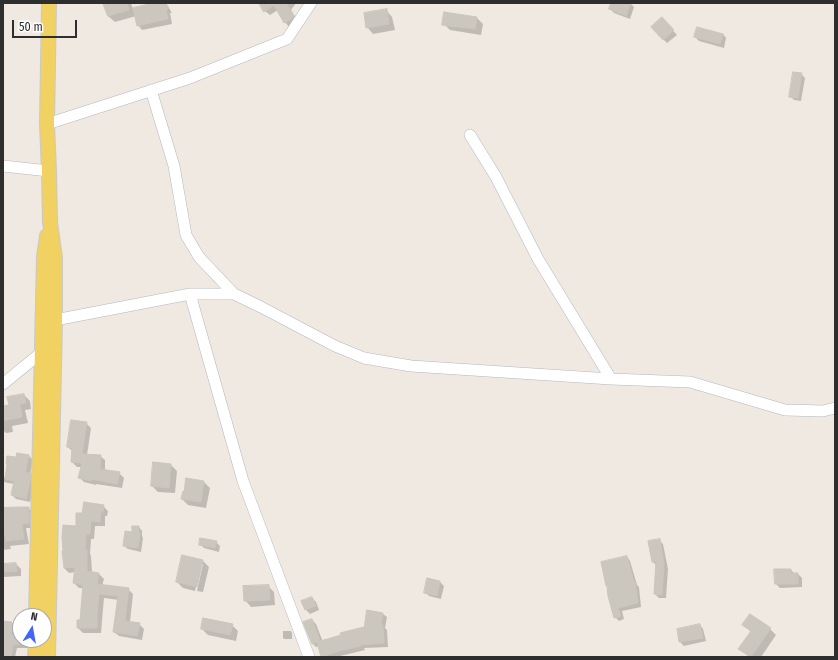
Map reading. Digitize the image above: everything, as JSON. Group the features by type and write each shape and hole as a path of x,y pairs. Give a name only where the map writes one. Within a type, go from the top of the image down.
{"main road":[{"path":"48,657 55,320 55,258 50,222 47,124 49,3"},
{"path":"36,608 44,257 50,222"}],"street":[{"path":"47,124 190,78 287,39 311,3"},
{"path":"151,90 174,166 186,235 199,257 234,294 335,346 364,358 412,366 611,379 690,382 785,410 823,411 835,408"},
{"path":"470,135 496,177 538,259 611,379"},
{"path":"3,166 49,171"},
{"path":"55,320 190,294 234,294"},
{"path":"190,294 243,481 309,657"},
{"path":"3,384 42,352"}],"building":[{"path":"103,3 127,3 129,10 108,16"},
{"path":"154,3 165,3 169,8 166,9 168,19 137,26 133,8"},
{"path":"259,3 286,3 294,16 292,19 284,23 274,5 264,12"},
{"path":"611,3 631,3 626,16 609,9"},
{"path":"387,9 389,24 366,28 364,13"},
{"path":"444,12 477,17 475,29 442,25"},
{"path":"662,17 674,30 663,40 651,27"},
{"path":"697,27 723,34 720,44 694,37"},
{"path":"793,72 802,73 798,98 789,97"},
{"path":"24,394 26,403 20,404 22,417 3,421 3,406 9,405 7,397"},
{"path":"71,420 87,422 82,454 101,455 100,469 120,472 117,484 78,478 82,463 71,462 72,448 67,447"},
{"path":"17,453 29,455 25,473 31,473 26,499 11,495 14,481 5,479 7,456 16,457"},
{"path":"153,462 171,464 169,488 151,486"},
{"path":"186,478 204,481 201,502 181,499"},
{"path":"84,502 104,505 103,512 101,512 100,522 91,521 90,534 86,534 85,550 87,550 87,571 99,573 97,584 129,588 125,621 140,623 137,636 113,632 118,596 99,594 97,628 77,628 77,620 80,620 83,585 73,583 75,567 64,568 62,537 63,525 76,526 76,513 82,513"},
{"path":"29,507 29,523 22,524 24,539 6,541 3,527 3,508"},
{"path":"132,526 139,526 140,533 138,548 123,546 125,531 132,532"},
{"path":"200,538 217,541 215,548 199,545"},
{"path":"660,539 664,564 662,595 654,594 656,561 652,562 648,541"},
{"path":"182,555 203,560 197,587 176,582"},
{"path":"627,556 635,582 638,603 618,608 621,616 614,618 601,562"},
{"path":"16,563 17,571 3,572 3,564"},
{"path":"774,569 791,569 791,573 798,573 798,584 775,584"},
{"path":"427,578 440,581 437,596 424,593"},
{"path":"269,585 270,600 244,601 243,586"},
{"path":"312,597 316,606 305,610 301,601"},
{"path":"367,610 383,613 381,625 383,625 384,643 361,645 321,657 317,642 341,635 340,633 364,627"},
{"path":"750,614 771,628 751,657 738,649 751,631 742,625"},
{"path":"203,618 233,624 230,635 201,629"},
{"path":"312,619 320,641 312,644 303,622"},
{"path":"3,621 12,622 11,635 12,648 11,657 3,657"},
{"path":"700,624 703,638 679,642 677,629"}]}
